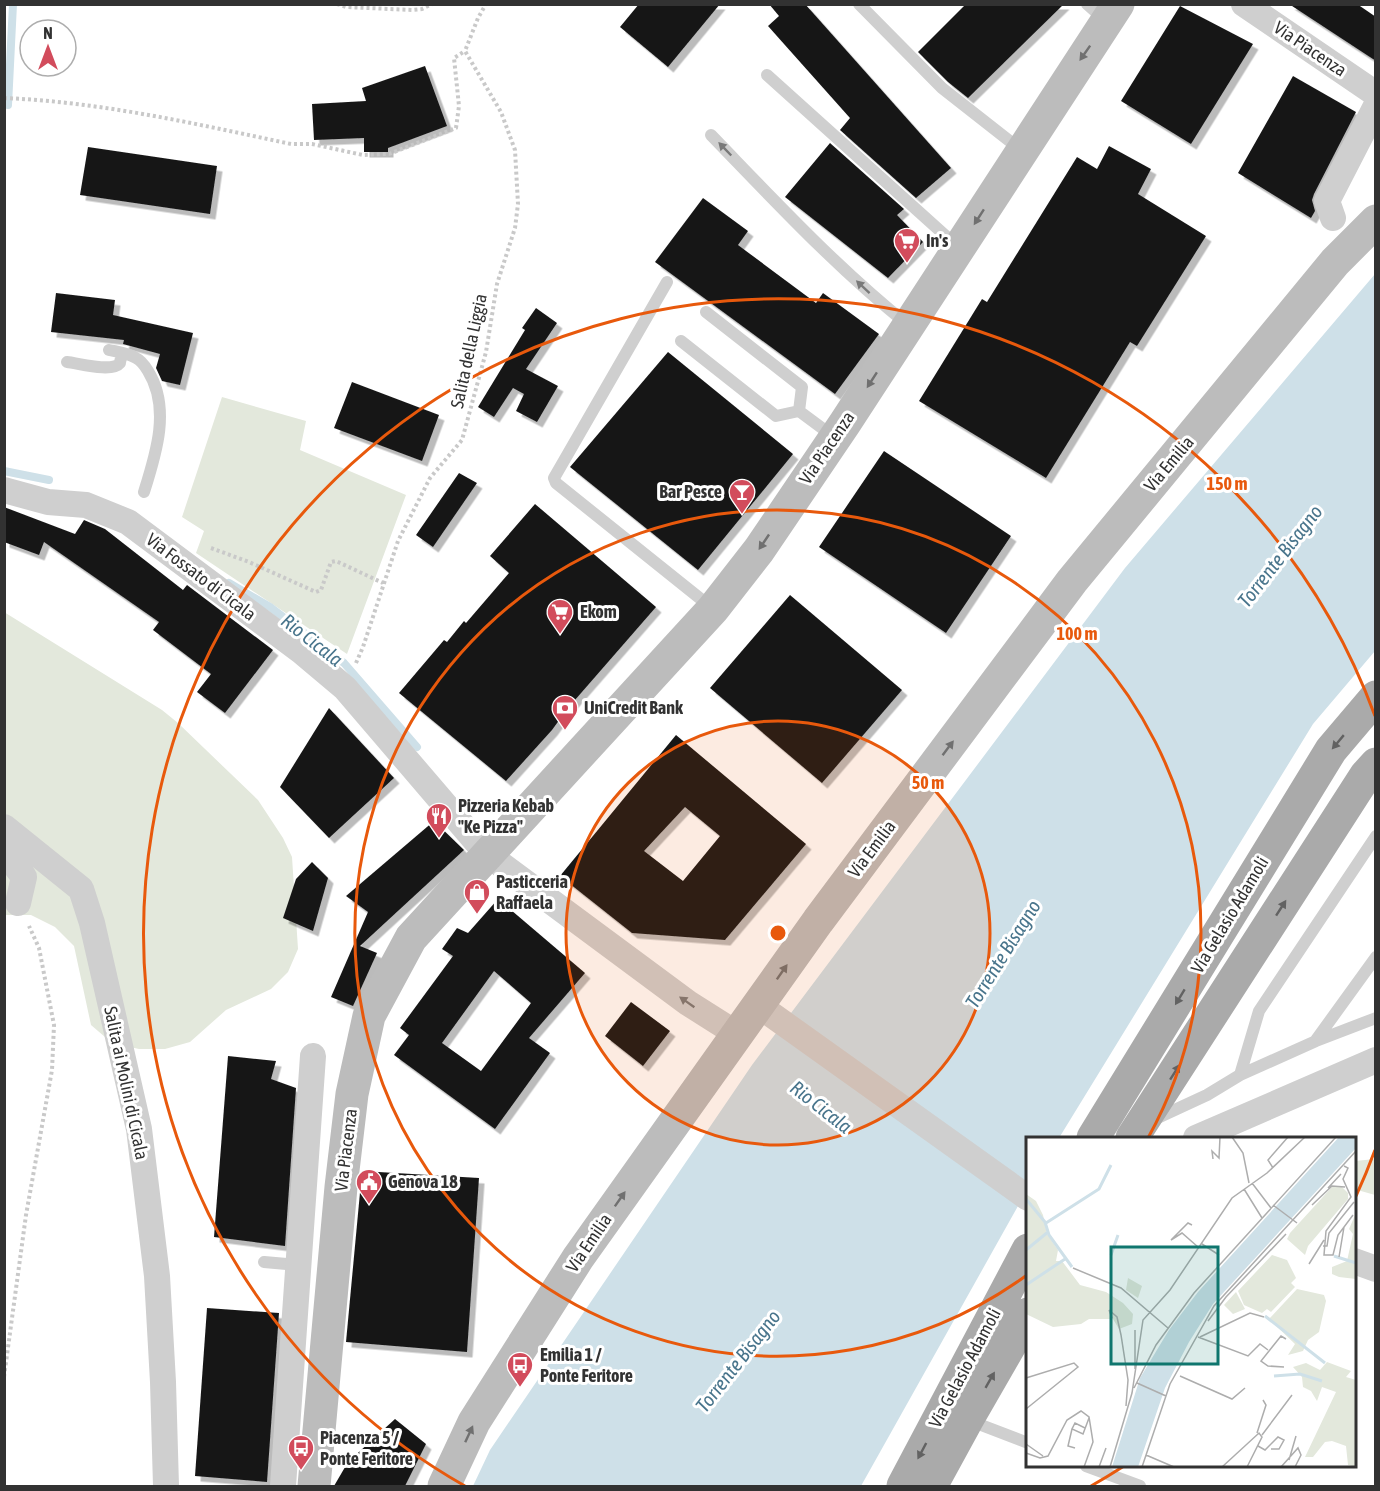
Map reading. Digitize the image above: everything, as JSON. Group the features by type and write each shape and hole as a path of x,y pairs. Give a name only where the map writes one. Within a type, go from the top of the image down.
{"main road":[{"name":"Via Piacenza","path":"314,1486 342,1177 352,1094 369,1016 411,938 713,609 759,550 1022,151 1104,10"},
{"name":"Via Emilia","path":"444,1486 474,1422 578,1258 736,1034 771,1015 818,921 1072,581 1335,262 1376,221"},
{"name":"Via Gelasio Adamoli","path":"1094,1137 1331,750 1376,697"},
{"name":"Via Gelasio Adamoli","path":"1137,1132 1360,784 1376,764"},
{"name":"Via Gelasio Adamoli","path":"903,1486 1026,1255"},
{"name":"Via Gelasio Adamoli","path":"931,1486 1026,1317"}],"street":[{"name":"Via Piacenza","path":"1244,4 1376,94"},
{"path":"1333,218 1327,201 1376,106"},
{"name":"Via Fossato di Cicala","path":"4,490 48,502 86,505 128,522 301,651 345,688 487,854"},
{"name":"Salita ai Molini di Cicala","path":"4,827 81,889 93,923 139,1129 157,1276 166,1486"},
{"path":"4,851 24,877 18,903"},
{"path":"487,854 688,1003 736,1034"},
{"path":"771,1015 1026,1197"},
{"name":"Via Piacenza","path":"283,1486 313,1056"},
{"path":"1198,1137 1376,1060"},
{"path":"1356,1262 1376,1269"}],"lane":[{"path":"859,4 942,88 1022,151"},
{"path":"766,75 958,248"},
{"path":"711,135 775,202 865,290 908,325"},
{"path":"667,282 554,478 556,483 713,609"},
{"path":"706,312 802,387 799,411"},
{"path":"681,341 776,416 799,411 835,437"},
{"path":"109,350 135,357 142,362 158,392 159,437 144,492"},
{"path":"67,362 105,368 114,367 120,362 122,353"},
{"path":"1240,1075 1259,1011 1376,836"},
{"path":"1316,1041 1376,957"},
{"path":"1137,1132 1240,1075 1316,1041 1376,1018"},
{"path":"264,1262 298,1265"},
{"path":"967,1420 1026,1442"},
{"path":"1089,1467 1140,1486"}],"path":[{"path":"338,4 346,7 412,10 422,9 432,4"},
{"path":"4,98 53,100 144,113 291,144 312,144 363,155 389,154 456,129 459,106 454,58 465,51 477,18 486,4"},
{"name":"Salita della Liggia","path":"363,647 398,541 430,478 462,440 486,352 497,284 515,228 518,204 515,150 501,112 465,51"},
{"path":"209,548 249,562 316,592 321,590 331,562 336,561 384,583"},
{"path":"4,1377 26,1215 52,1070 54,1025 39,948 18,903"}],"shaded area":[{"path":"222,397 306,421 300,450 406,495 347,654 196,553 204,531 182,517"},
{"path":"4,612 162,710 178,723 258,800 283,838 292,857 298,949 288,972 271,989 226,1010 190,1042 165,1049 139,1049 112,1043 91,1025 74,946 55,927 31,915 5,915"},
{"path":"1376,1159 1375,1195 1356,1190 1356,1161"}],"water":[{"name":"Torrente Bisagno","path":"1375,274 1375,651 1313,724 1060,1137 1026,1137 1026,1192 861,1486 473,1486 490,1450 752,1065 1125,568"}],"building":[{"path":"639,4 720,4 668,67 620,27"},
{"path":"769,4 805,4 951,168 916,198 840,130 850,118 768,26 779,16"},
{"path":"966,4 1064,4 968,98 918,52"},
{"path":"1289,4 1357,4 1376,17 1376,61"},
{"path":"1180,6 1253,44 1191,144 1121,101"},
{"path":"425,66 447,126 388,148 388,152 364,152 364,138 314,140 312,104 366,101 362,88"},
{"path":"1293,76 1356,112 1314,194 1312,200 1315,211 1311,218 1238,173"},
{"path":"830,143 904,209 897,215 923,242 888,278 785,197"},
{"path":"1109,146 1151,169 1138,194 1206,236 1137,346 1130,342 1046,478 919,401 982,299 987,302 1077,157 1097,169"},
{"path":"88,147 217,166 210,214 80,195"},
{"path":"703,198 748,231 738,245 816,303 823,293 879,334 835,394 655,262"},
{"path":"56,293 115,300 113,315 193,333 180,385 162,381 156,368 160,354 123,344 124,340 51,332"},
{"path":"536,308 557,323 526,369 558,386 537,422 516,411 524,394 513,388 494,417 478,407 525,330 522,328"},
{"path":"668,352 793,454 698,570 570,467"},
{"path":"352,382 439,415 422,461 334,428"},
{"path":"884,451 1011,536 946,633 819,547"},
{"path":"459,473 477,483 433,547 416,535"},
{"path":"535,504 656,607 506,781 399,693 444,640 447,642 464,621 466,623 509,573 490,556"},
{"path":"4,507 75,534 84,520 105,529 183,590 187,585 273,650 225,713 197,692 211,674 153,630 159,622 44,542 39,555 4,542"},
{"path":"790,595 902,690 822,783 710,688"},
{"path":"329,708 394,778 329,838 280,787"},
{"path":"676,735 806,844 725,940 632,933 560,876","holes":["685,807 720,836 683,881 644,851"]},
{"path":"434,821 464,850 360,946 377,953 353,1006 331,997 368,912 346,896"},
{"path":"312,862 328,878 313,931 283,918 296,879"},
{"path":"498,899 585,973 529,1038 550,1053 495,1129 394,1055 409,1035 400,1028 453,956 442,949 457,928 468,933","holes":["494,971 531,1003 481,1071 442,1043"]},
{"path":"631,1002 670,1031 643,1066 605,1036"},
{"path":"228,1056 276,1061 271,1079 296,1088 285,1246 214,1237"},
{"path":"362,1171 479,1178 467,1352 346,1342"},
{"path":"207,1308 279,1313 267,1482 195,1476"},
{"path":"395,1419 426,1444 405,1486 334,1486 348,1462"}],"waterway":[{"path":"8,105 13,4"},
{"name":"Rio Cicala","path":"4,471 49,480"},
{"name":"Rio Cicala","path":"229,583 270,607 344,663 417,747"}],"place":[{"name":"In's","path":"907,264"},
{"name":"Bar Pesce","path":"742,515"},
{"name":"Ekom","path":"560,635"},
{"name":"UniCredit Bank","path":"565,731"},
{"name":"Pizzeria Kebab \"Ke Pizza\"","path":"439,839"},
{"name":"Pasticceria Raffaela","path":"477,915"},
{"name":"Genova 18","path":"369,1205"},
{"name":"Emilia 1 / Ponte Feritore","path":"520,1388"},
{"name":"Piacenza 5 / Ponte Feritore","path":"301,1471"}]}
